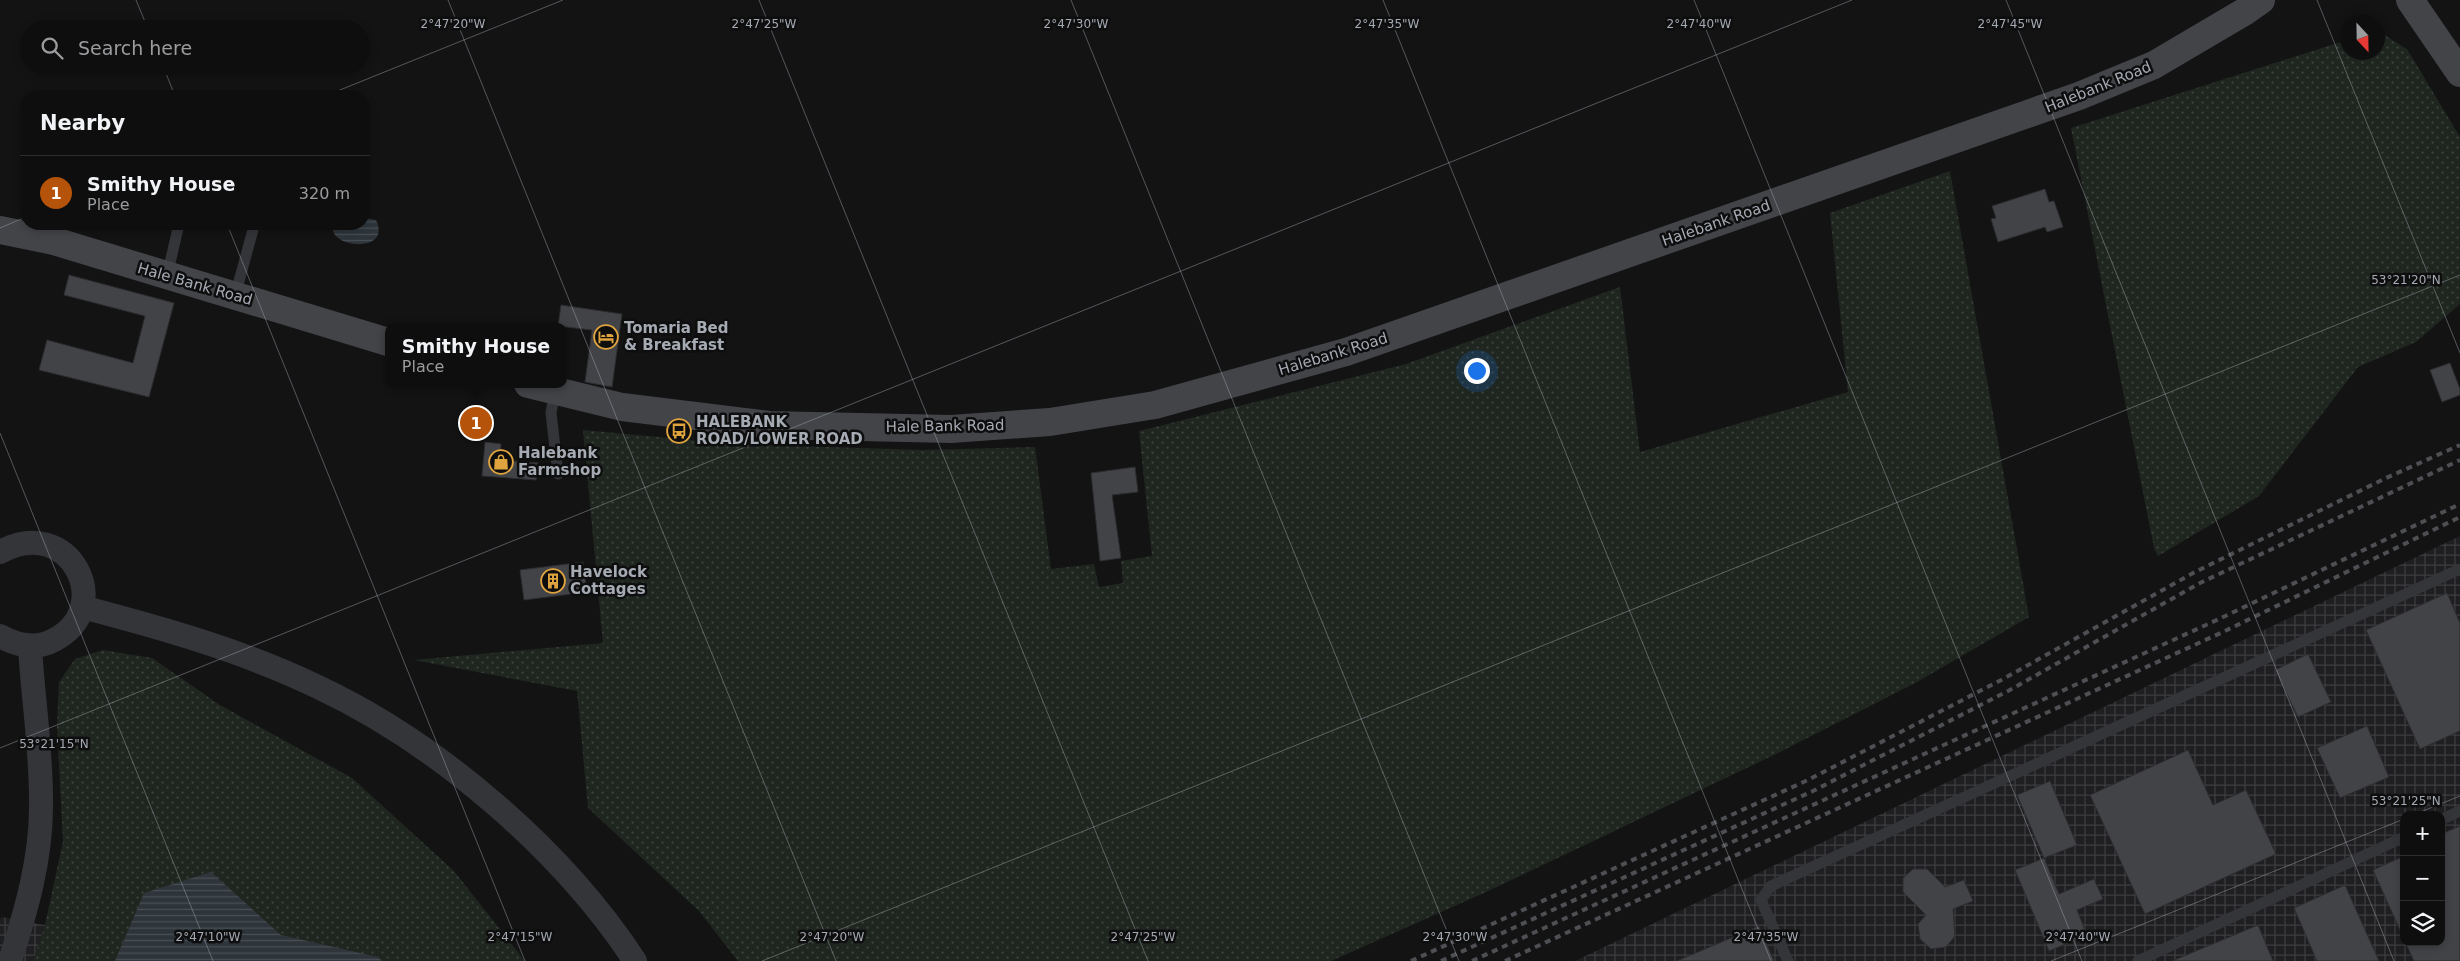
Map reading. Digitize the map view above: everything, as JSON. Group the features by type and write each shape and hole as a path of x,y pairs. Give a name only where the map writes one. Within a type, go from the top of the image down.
{"street":[{"name":"Halebank Road","path":"1155,406 1346,352 2078,96 2154,65 2261,0"},
{"path":"2410,0 2460,73"},
{"name":"Hale Bank Road","path":"0,230 54,241 385,341"},
{"name":"Hale Bank Road","path":"543,388 622,407 779,425 950,429 1050,422 1155,406"},
{"path":"0,552 13,545 29,542 45,544 60,550 72,561 80,575 84,591 82,607 75,623 63,636 47,644 30,647 14,644 0,636"},
{"path":"82,607 133,620 274,667 320,687 418,744 524,830 574,882 620,937 635,961"},
{"path":"10,961 29,897 38,850 41,807 30,647"}],"lane":[{"path":"167,276 178,230"},
{"path":"235,296 253,230"},
{"path":"555,391 551,413 558,474"},
{"path":"1788,961 1761,900 1771,886 2460,569"},
{"path":"2445,818 2460,811"},
{"path":"2138,961 2400,840"}],"shaded area":[{"path":"2385,35 2407,49 2460,137 2460,304 2416,342 2358,367 2259,496 2158,556 2154,548 2071,128 2340,42 2340,60 2385,60"},
{"path":"1950,171 2029,617 1917,682 1774,755 1484,893 1331,961 738,961 699,911 588,808 577,691 414,660 603,643 583,430 734,444 924,450 1035,447 1051,569 1094,564 1099,587 1123,583 1121,561 1152,556 1139,431 1406,364 1620,287 1640,452 1848,392 1830,213"},
{"path":"370,219 376,220 379,230 377,237 365,244 348,243 340,240 333,230 370,230"},
{"path":"2460,536 2460,961 1575,961"},
{"path":"103,650 152,658 220,705 352,778 454,871 525,961 33,961 45,925 63,841 57,727 59,682 75,659"},
{"path":"211,872 281,935 378,957 382,961 115,961 144,893"},
{"path":"2,917 45,925 33,961 0,961 0,919"}],"building":[{"path":"2045,189 2049,202 2054,201 2063,227 2047,232 2045,227 1998,242 1991,219 1996,218 1992,206"},
{"path":"69,275 174,303 149,397 39,370 47,340 133,363 145,316 64,295"},
{"path":"561,305 622,314 612,387 585,382 592,330 567,327 567,323 558,323"},
{"path":"2450,363 2460,389 2460,395 2442,402 2430,370"},
{"path":"467,408 491,414 485,437 461,431"},
{"name":"Halebank Farmshop","path":"485,442 501,444 500,460 538,463 536,480 482,476"},
{"path":"1135,467 1138,492 1112,495 1121,558 1100,561 1091,473"},
{"name":"Havelock Cottages","path":"583,562 587,592 524,600 520,570"},
{"path":"2447,593 2460,623 2460,731 2420,749 2366,630"},
{"path":"2308,654 2331,702 2298,717 2275,670"},
{"path":"2367,726 2389,777 2340,798 2317,748"},
{"path":"2188,750 2213,805 2246,790 2276,854 2145,914 2090,795"},
{"path":"2050,781 2077,845 2044,858 2017,795"},
{"path":"2460,826 2460,961 2414,961 2407,946 2445,946 2445,832"},
{"path":"2044,858 2059,894 2094,879 2103,899 2077,910 2087,935 2049,951 2015,870"},
{"path":"2400,858 2400,930 2373,870"},
{"path":"1913,869 1927,869 1945,887 1964,880 1973,901 1953,909 1955,936 1946,947 1931,949 1920,939 1918,924 1926,915 1903,892 1903,878"},
{"path":"2345,885 2379,961 2317,961 2294,908"},
{"path":"2258,925 2273,961 2172,961"},
{"path":"1759,926 1774,961 1677,961"}],"railway":[{"path":"1411,961 1808,780 2003,679 2195,572 2386,478 2460,445"},
{"path":"1441,961 1813,791 2008,691 2200,583 2460,460"},
{"path":"1472,961 2219,619 2460,504"},
{"path":"1505,961 2225,631 2460,517"}],"place":[{"name":"Tomaria Bed & Breakfast","path":"606,337"},
{"name":"Smithy House","path":"476,423"},
{"name":"HALEBANK ROAD/LOWER ROAD","path":"679,431"},
{"name":"Halebank Farmshop","path":"501,462"},
{"name":"Havelock Cottages","path":"553,581"}]}
